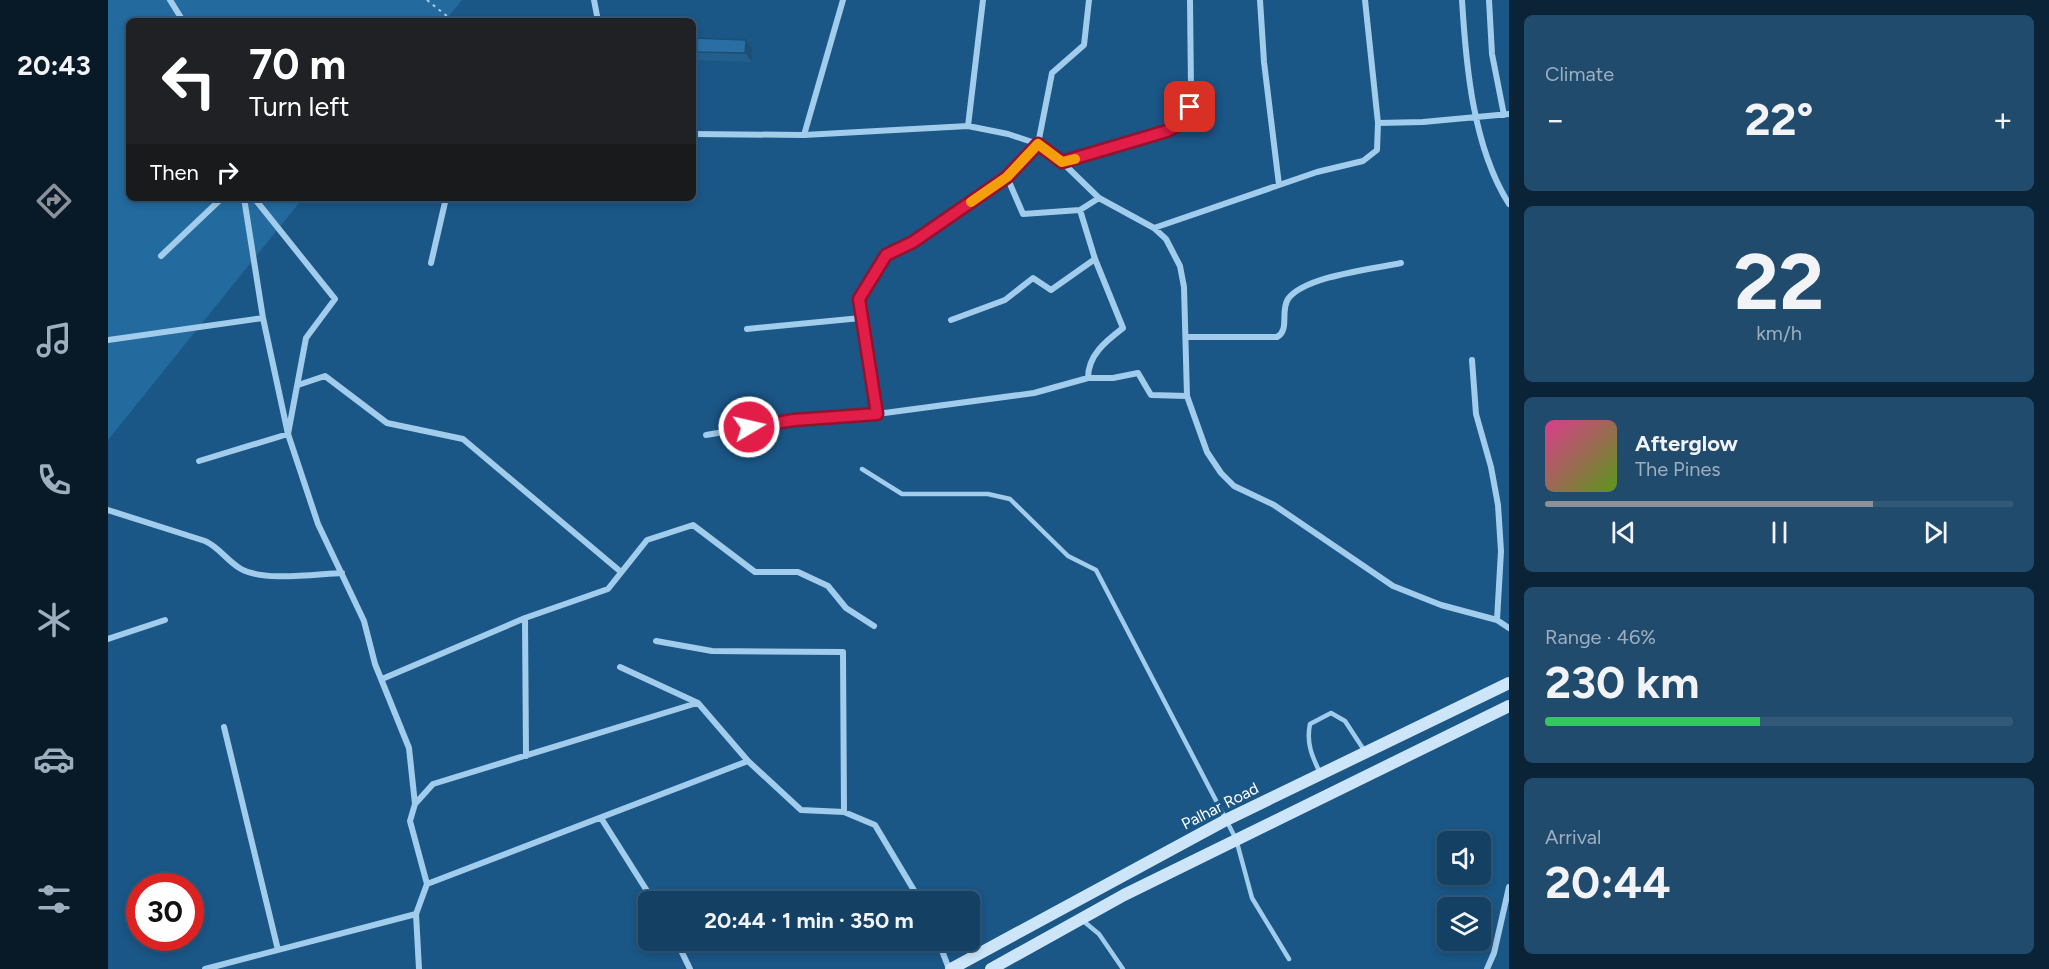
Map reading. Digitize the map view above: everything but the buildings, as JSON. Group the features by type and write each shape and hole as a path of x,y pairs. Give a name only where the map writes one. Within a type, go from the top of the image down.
{"main road":[{"name":"Palhar Road","path":"950,969 1226,820 1321,776 1509,682"},
{"path":"991,969 1124,895 1509,706"}],"street":[{"path":"170,0 181,18"},
{"path":"594,0 597,18"},
{"path":"804,135 843,0"},
{"path":"968,126 983,0"},
{"path":"877,414 859,299 886,255 913,242 1007,177 1038,144 1052,73 1084,45 1089,0"},
{"path":"1062,162 1167,131 1185,117 1190,107 1191,90 1190,0"},
{"path":"1260,0 1280,185"},
{"path":"1155,228 1317,171 1363,161 1373,155 1379,145 1378,123 1365,0"},
{"path":"1462,0 1465,57 1476,116 1496,184 1509,204"},
{"path":"1378,123 1423,122 1506,114 1492,54 1489,0"},
{"path":"696,134 804,135 968,126 1008,134 1038,144 1062,162 1099,198 1155,228 1166,239 1180,266 1187,337 1188,396 1207,452 1234,486 1274,505 1393,586 1441,605 1497,620 1509,628"},
{"path":"1007,177 1023,214 1080,210 1099,198"},
{"path":"160,256 219,201"},
{"path":"244,201 263,318 288,434 318,524 364,621 382,679 409,748 415,804 410,821 427,885 416,914 419,969"},
{"path":"256,201 334,299 306,338 288,434"},
{"path":"431,263 446,201"},
{"path":"1080,210 1095,259 1124,328 1105,343 1088,364 1088,378"},
{"path":"951,320 1005,300 1033,278 1052,290 1095,259"},
{"path":"1187,337 1277,338 1283,329 1287,301 1298,289 1314,282 1401,263"},
{"path":"108,340 263,318"},
{"path":"747,329 861,318"},
{"path":"1472,360 1476,414 1491,467 1498,505 1502,551 1497,620"},
{"path":"706,435 794,420 877,414 1034,393 1088,378 1113,378 1138,374 1151,395 1188,396"},
{"path":"298,385 325,376 387,423 463,439 621,572"},
{"path":"199,461 288,434"},
{"path":"108,510 204,540 214,545 242,570 262,576 342,573"},
{"path":"382,679 525,618 608,589 647,540 693,525 755,572 798,572 828,586 846,608 874,626"},
{"path":"525,618 526,756"},
{"path":"108,639 165,620"},
{"path":"656,641 712,651 843,652 844,812"},
{"path":"620,667 698,703 748,761 801,810 844,812 875,825 914,891"},
{"path":"415,804 433,784 698,703"},
{"path":"224,727 249,838 278,950"},
{"path":"427,885 748,761"},
{"path":"601,818 647,891"},
{"path":"1486,969 1494,953 1509,887"},
{"path":"205,969 416,914"},
{"path":"681,951 690,969"},
{"path":"943,951 950,969"}],"lane":[{"path":"862,469 902,494 988,494 1010,499 1068,556 1096,570 1236,839 1244,876 1252,898 1289,959"},
{"path":"1321,776 1308,742 1308,733 1310,724 1331,713 1345,721 1366,754"},
{"path":"1082,920 1100,934 1123,969"}],"path":[{"path":"427,0 449,18"}],"shaded area":[{"path":"108,0 462,0 447,18 126,18 126,201 301,201 108,440"}],"slow traffic":[{"path":"971,202 1007,177 1038,144 1062,162 1075,159"}],"route":[{"path":"749,427 794,420 877,414 859,299 886,255 913,242 1007,177 1038,144 1062,162 1167,131 1180,124 1190,107"}]}
